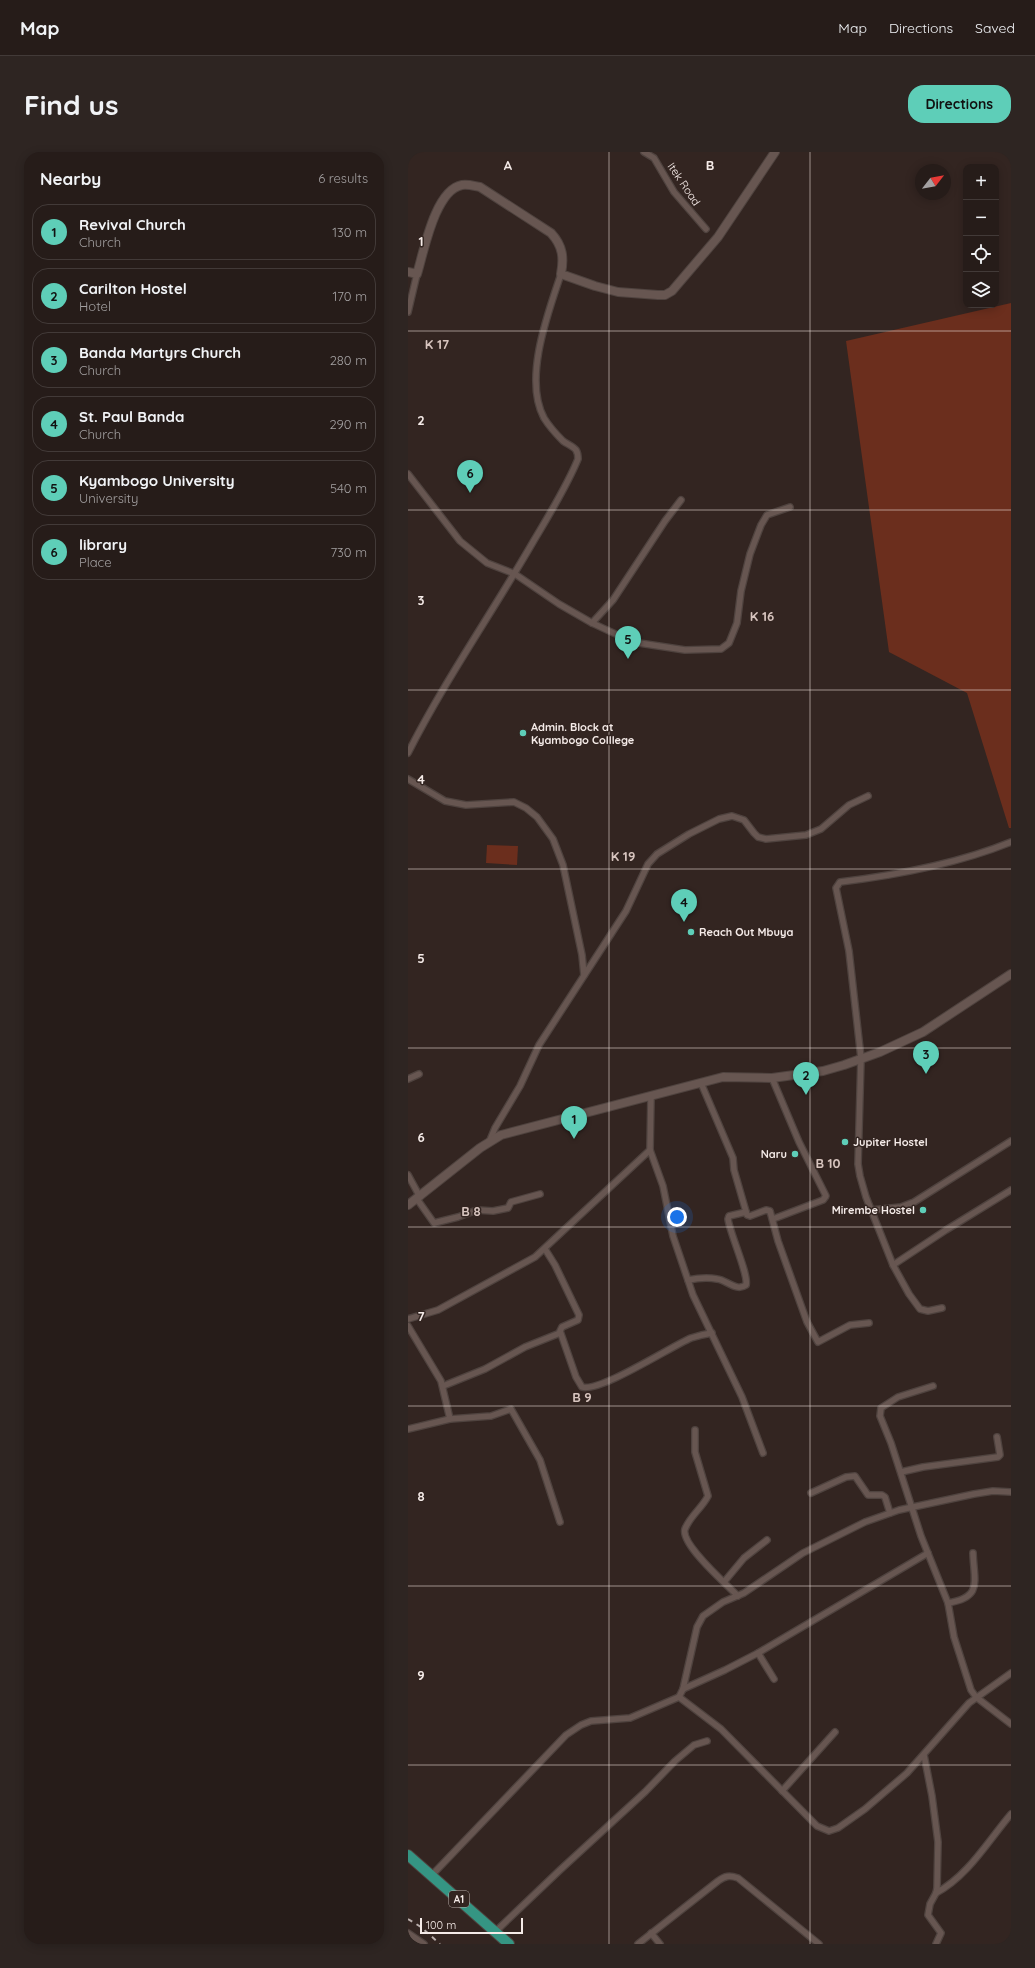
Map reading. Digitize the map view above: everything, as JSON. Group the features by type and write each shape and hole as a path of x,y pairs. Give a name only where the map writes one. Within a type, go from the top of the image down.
{"highway":[{"name":"A1","path":"408,1854 509,1944"}],"street":[{"name":"Itek Road","path":"644,152 654,158 674,192 706,229"},
{"path":"561,274 595,286 618,292 665,295 672,291 718,237 775,152"},
{"path":"408,312 417,274 433,220 446,195 461,185 480,187 551,233 558,241 562,250 563,262 561,274 540,339 536,368 539,403 543,416 550,428 578,453 578,459 553,508 515,574 462,659 408,753"},
{"path":"408,272 417,274"},
{"path":"408,474 460,541 487,562 515,574 592,623 639,643 685,650 724,648 733,635 750,554 761,525 768,515 790,507"},
{"path":"592,623 613,600 657,531 681,500"},
{"path":"408,779 445,801 466,805 514,802 526,808 537,818 553,840 563,865 579,940 584,975"},
{"path":"490,1140 495,1128 520,1086 539,1045 626,911 648,864 657,854 669,845 714,822 732,816 744,820 758,837 766,839 806,835 821,830 849,805 868,796"},
{"path":"942,1308 928,1311 918,1308 893,1265 862,1186 858,1164 861,1058 849,951 836,888 838,884 950,862 1011,842"},
{"path":"408,1205 419,1198 462,1160 490,1140 526,1128 723,1077 772,1078 824,1070 880,1052 923,1032 1011,974"},
{"path":"408,1079 419,1074"},
{"path":"772,1078 799,1142 826,1196 823,1200 773,1219"},
{"path":"701,1083 733,1158 734,1170 746,1212 750,1216 769,1210 773,1219 778,1241 807,1322 818,1342 850,1325 869,1323"},
{"path":"651,1096 650,1150 663,1186 671,1229 693,1295 746,1407 763,1453"},
{"path":"872,1210 901,1207 914,1202 1011,1141"},
{"path":"408,1319 428,1314 451,1303 535,1257 650,1150"},
{"path":"408,1175 419,1198 434,1223 458,1217 476,1210 493,1211 508,1208 511,1202 540,1194"},
{"path":"893,1265 1011,1190"},
{"path":"688,1280 716,1278 736,1287 742,1288 746,1285 746,1277 734,1245 728,1219 729,1216 746,1212"},
{"path":"545,1249 555,1265 579,1315 578,1320 561,1328 560,1333 579,1384 588,1388 642,1365 691,1338 712,1333"},
{"path":"408,1326 443,1386 450,1420"},
{"path":"443,1386 485,1369 525,1347 560,1333"},
{"path":"933,1386 898,1397 884,1405 880,1411 880,1416 901,1472 921,1536 948,1603 959,1656 971,1690 976,1697 1011,1724"},
{"path":"408,1429 450,1420 491,1416 510,1408 512,1409 540,1460 560,1522"},
{"path":"695,1430 695,1452 708,1496 687,1525 684,1534 692,1548 738,1596"},
{"path":"901,1472 923,1467 998,1457 1000,1455 996,1436"},
{"path":"811,1493 846,1478 856,1476 868,1495 882,1495 885,1497 890,1513"},
{"path":"432,1875 566,1735 581,1724 591,1721 630,1718 680,1697 698,1622 712,1610 738,1596 803,1553 851,1528 890,1513 912,1507 993,1491 1011,1492"},
{"path":"724,1582 744,1558 767,1540"},
{"path":"683,1689 758,1653 928,1553"},
{"path":"948,1603 965,1600 971,1594 974,1585 973,1553"},
{"path":"758,1653 774,1679"},
{"path":"680,1697 721,1729 817,1826 829,1831 834,1830 889,1789 924,1755 963,1708 976,1697 1011,1673"},
{"path":"782,1790 835,1732"},
{"path":"496,1931 645,1792 675,1761 694,1745 707,1741"},
{"path":"924,1755 932,1796 938,1842 936,1893 930,1904 928,1916 941,1933 936,1944"},
{"path":"936,1893 946,1888 976,1857 1011,1814"},
{"path":"638,1944 718,1881 725,1876 731,1875 738,1878 819,1944"},
{"path":"408,1933 424,1944"},
{"path":"651,1933 660,1944"}],"shaded area":[{"path":"1011,303 1011,828 1009,828 967,693 889,652 846,341 989,308 999,308 999,306"},
{"path":"487,845 518,846 517,865 486,863"}],"railway":[{"path":"408,1919 421,1927 440,1944"}],"place":[{"name":"library","path":"470,493"},
{"name":"Kyambogo University","path":"628,659"},
{"name":"Admin. Block at Kyambogo Colllege","path":"523,733"},
{"name":"St. Paul Banda","path":"684,922"},
{"name":"Reach Out Mbuya","path":"691,932"},
{"name":"Banda Martyrs Church","path":"926,1074"},
{"name":"Carilton Hostel","path":"806,1095"},
{"name":"Revival Church","path":"574,1139"},
{"name":"Jupiter Hostel","path":"845,1142"},
{"name":"Naru","path":"795,1154"},
{"name":"Mirembe Hostel","path":"923,1210"}],"district":[{"name":"K 17","path":"437,344"},
{"name":"K 16","path":"762,616"},
{"name":"K 19","path":"623,856"},
{"name":"B 10","path":"828,1163"},
{"name":"B 8","path":"471,1211"},
{"name":"B 9","path":"582,1397"}]}
